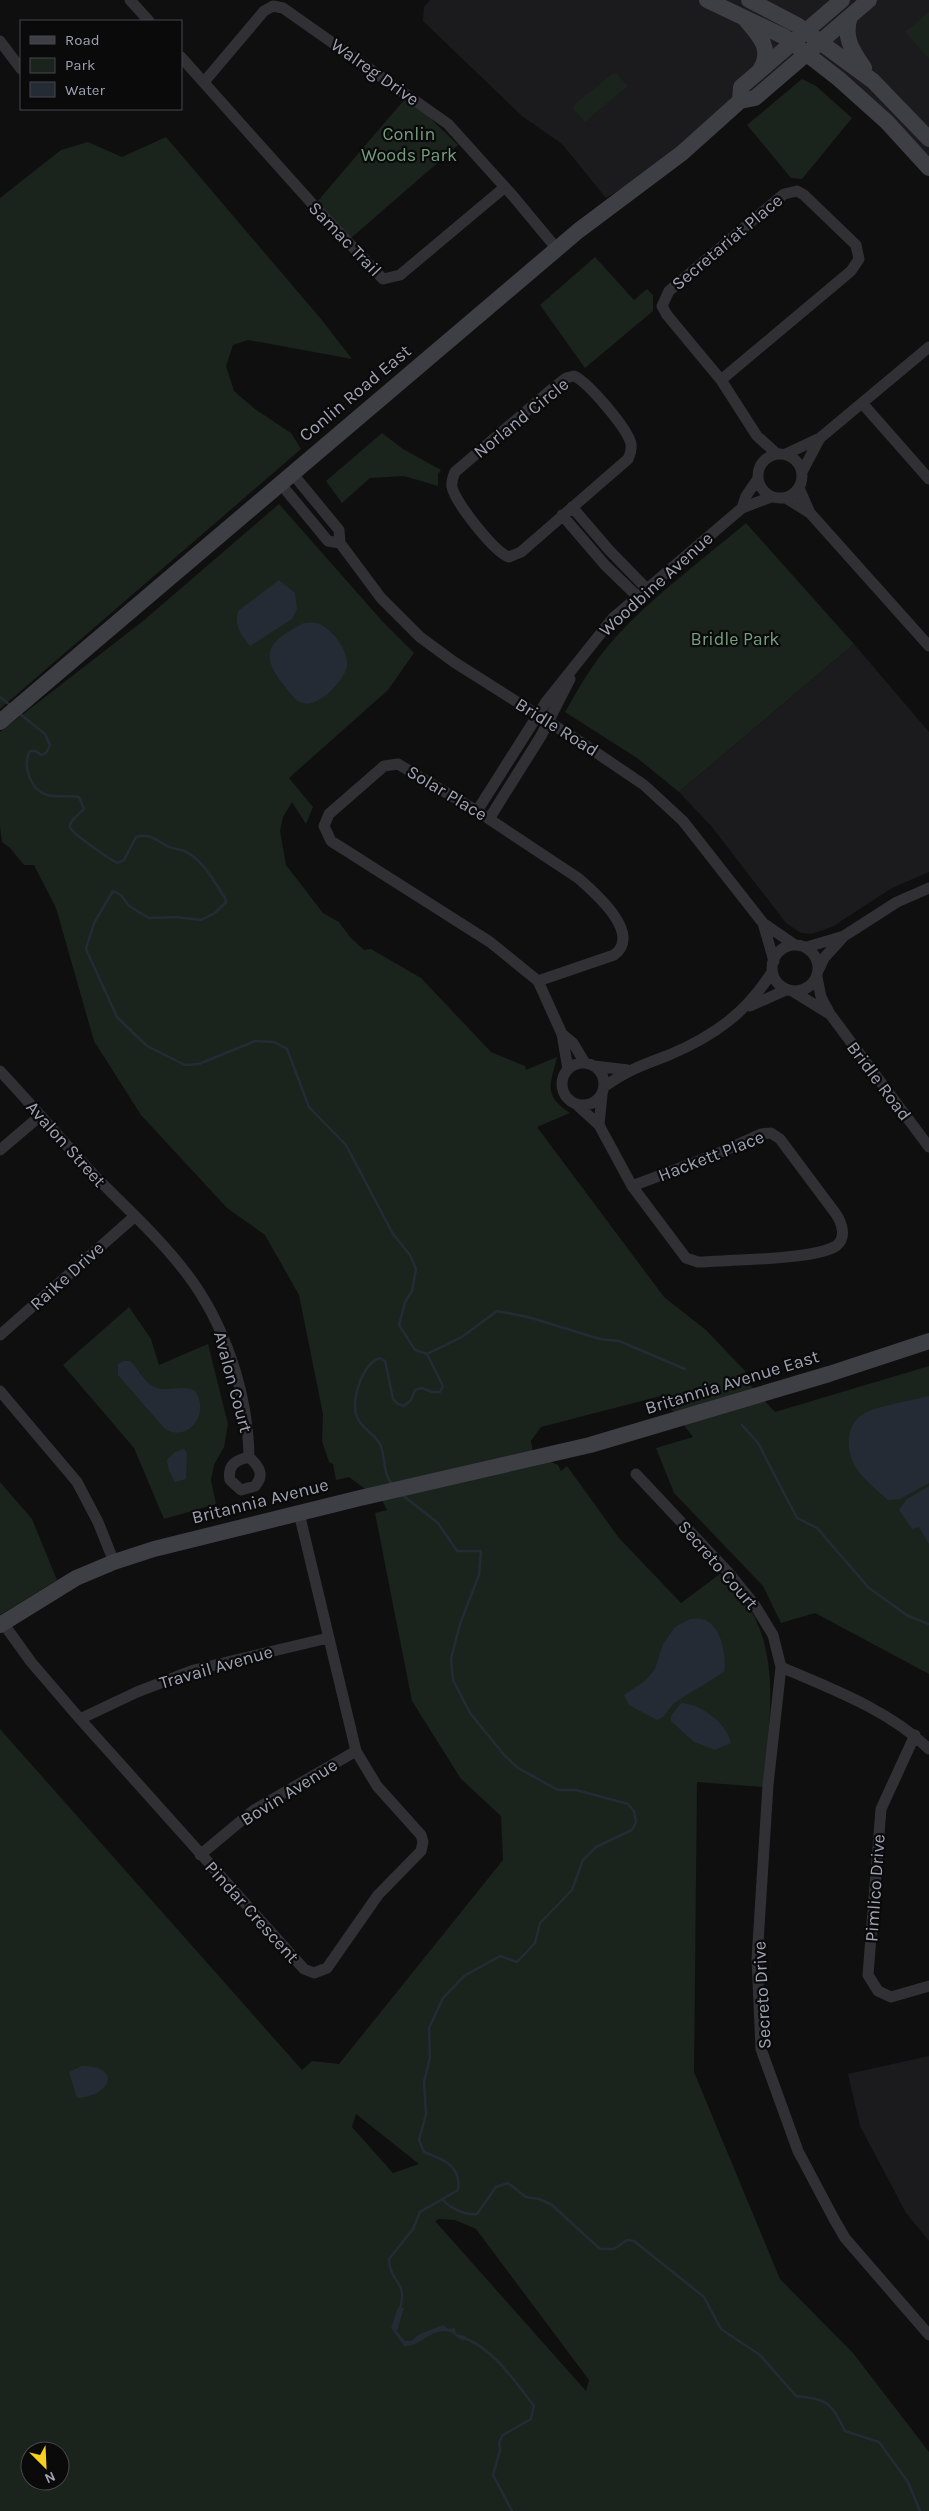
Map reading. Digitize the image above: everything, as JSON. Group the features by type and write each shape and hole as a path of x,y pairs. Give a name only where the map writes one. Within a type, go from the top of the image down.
{"street":[{"path":"130,0 149,20"},
{"path":"707,0 744,16 793,42 887,122 929,168"},
{"path":"749,0 806,31 873,81 929,139"},
{"name":"Conlin Road East","path":"740,101 741,87 842,0"},
{"name":"Conlin Road East","path":"0,722 557,249 682,153 740,101 755,98 868,0"},
{"name":"Walreg Drive","path":"204,82 264,11 273,6 283,8 438,116 505,187 557,249"},
{"path":"744,16 756,32 766,53 766,61 760,71"},
{"path":"850,16 846,28 847,39 873,81"},
{"path":"0,41 20,68"},
{"path":"182,58 204,82"},
{"name":"Samac Trail","path":"204,82 322,215 383,279 400,275 505,187"},
{"name":"Secretariat Place","path":"721,380 851,272 859,258 856,245 804,195 797,191 784,194 665,297 662,306 667,316 721,380 756,436 762,463"},
{"path":"929,347 820,438 781,453 762,463 757,480 764,491 771,497 786,498 810,513 929,646"},
{"name":"Norland Circle","path":"574,376 587,384 628,434 631,452 628,459 562,516 521,552 509,557 493,548 454,494 451,484 455,472 559,382 574,376"},
{"path":"862,403 929,479"},
{"name":"Secretariat Place","path":"756,436 781,453"},
{"path":"810,513 800,488 802,472 820,438"},
{"path":"781,453 795,459 802,472"},
{"name":"Bridle Road","path":"286,478 328,541 340,543 381,598 420,637 454,662 615,764 660,799 702,843 764,923 801,946"},
{"name":"Woodbine Avenue","path":"742,508 746,496 757,480"},
{"path":"786,498 800,488"},
{"name":"Woodbine Avenue","path":"477,811 546,702 598,635 646,588 742,508 771,497"},
{"path":"572,507 609,550 646,588"},
{"path":"562,516 605,565 637,596"},
{"name":"Woodbine Avenue","path":"489,819 549,722 575,666"},
{"name":"Solar Place","path":"538,981 614,955 620,950 625,937 618,922 608,908 578,878 477,811 406,768 392,764 384,766 329,814 324,826 331,841 490,942 538,981 562,1034 568,1069"},
{"path":"628,1070 590,1064 576,1064 568,1069 563,1078 563,1090 566,1097 576,1104 589,1104 628,1070 670,1054 704,1037 727,1023 746,1008 790,991 808,988 818,973 824,958 844,936 897,902 929,888"},
{"name":"Bridle Road","path":"764,923 773,966"},
{"path":"746,1008 781,950 844,936"},
{"path":"801,946 815,955 818,973"},
{"path":"773,966 776,981 790,991"},
{"name":"Bridle Road","path":"818,973 821,997 830,1014 929,1147"},
{"name":"Bridle Road","path":"790,991 812,1001 830,1014"},
{"name":"Solar Place","path":"562,1034 574,1043 590,1064"},
{"path":"590,1064 602,1073 603,1091 598,1125"},
{"name":"Avalon Street","path":"0,1071 134,1217"},
{"name":"Hackett Place","path":"576,1104 598,1125 632,1186 681,1253 694,1261 803,1254 836,1246 842,1237 841,1222 836,1214 780,1139 771,1133 761,1134 712,1156 632,1186"},
{"path":"0,1150 40,1116"},
{"name":"Raike Drive","path":"0,1335 134,1217"},
{"name":"Avalon Court","path":"134,1217 186,1272 211,1308 222,1333 238,1389 247,1431 249,1457"},
{"name":"Britannia Avenue East","path":"544,1456 624,1436 829,1374 929,1341"},
{"path":"0,1392 77,1482 98,1522 114,1562"},
{"name":"Britannia Avenue","path":"1,1624 76,1578 114,1562 184,1540 544,1456"},
{"name":"Secreto Court","path":"636,1474 728,1572 754,1604 773,1635 781,1667"},
{"name":"Pindar Crescent","path":"1,1624 30,1662 200,1855 304,1969 314,1973 327,1968 378,1895 416,1858 423,1847 421,1835 377,1786 356,1751 299,1513"},
{"name":"Travail Avenue","path":"80,1719 137,1692 194,1670 232,1659 328,1638"},
{"path":"781,1667 864,1704 915,1735 929,1749"},
{"name":"Secreto Drive","path":"781,1667 768,1785 757,1959 761,2048 798,2151 834,2220 845,2238 929,2335"},
{"name":"Pimlico Drive","path":"915,1735 881,1809 868,1975 878,1991 891,1997 929,1986"},
{"name":"Bovin Avenue","path":"200,1855 254,1810 356,1751"}],"shaded area":[{"path":"430,0 707,0 807,54 682,153 606,198 562,144 522,116 423,21 424,7"},
{"path":"725,0 929,0 929,157"},
{"path":"854,644 929,732 929,872 892,888 832,927 811,934 801,933 786,923 712,827 679,792"},
{"path":"929,2056 929,2241 906,2213 860,2126 848,2074"}],"green space":[{"path":"929,12 929,59 905,32"},
{"path":"616,73 628,86 585,122 573,109 574,105 612,74"},
{"path":"802,79 816,86 852,118 802,179 791,178 747,125"},
{"name":"Conlin Woods Park","path":"404,100 429,117 458,145 350,239 317,202"},
{"path":"166,137 321,319 352,359 248,340 233,345 226,366 234,391 255,409 291,433 301,449 0,709 0,198 61,150 88,142 122,157"},
{"path":"595,257 634,300 647,289 653,295 653,311 585,368 540,305"},
{"path":"382,433 403,449 441,470 438,474 438,486 404,476 370,478 342,503 326,481"},
{"path":"279,504 383,622 414,653 388,690 289,778 313,807 306,824 292,802 283,817 280,831 286,865 323,913 339,922 350,937 364,950 371,949 421,978 491,1052 525,1066 526,1070 557,1057 551,1082 552,1094 561,1107 570,1113 537,1127 664,1297 706,1330 746,1372 740,1374 775,1412 929,1366 929,1674 815,1613 781,1623 763,1586 674,1493 656,1448 693,1437 661,1396 541,1427 531,1441 533,1453 558,1465 561,1471 567,1466 619,1538 681,1603 720,1574 748,1606 763,1638 768,1659 770,1701 763,1787 697,1782 694,2072 780,2279 853,2353 929,2452 929,2511 0,2511 0,1729 302,2070 312,2061 339,2064 503,1860 501,1816 461,1779 412,1701 375,1513 387,1510 383,1502 349,1477 336,1480 333,1464 329,1462 322,1441 323,1414 299,1295 265,1235 227,1208 141,1115 94,1041 56,908 34,865 24,865 10,848 2,842 0,826 0,732 143,621","holes":["356,2114 419,2164 393,2173 352,2127","439,2219 455,2220 476,2229 589,2380 586,2391 435,2221"]},
{"name":"Bridle Park","path":"746,523 854,644 679,792 637,758 565,712 600,656 629,623"},
{"path":"129,1307 151,1339 159,1365 208,1344 228,1424 224,1447 214,1465 211,1480 216,1504 164,1519 134,1448 63,1365"},
{"path":"0,1482 32,1519 57,1580 0,1615"}],"water":[{"path":"279,580 295,593 297,609 292,619 250,646 241,634 238,626 238,611"},
{"path":"304,623 316,623 334,635 343,649 347,664 346,670 334,687 322,698 309,704 300,702 291,695 277,676 270,658 271,650 275,643 282,636"},
{"path":"123,1361 130,1361 145,1380 156,1388 184,1388 195,1391 200,1408 195,1424 182,1432 165,1429 118,1375 118,1364"},
{"path":"929,1396 929,1483 900,1499 888,1500 866,1480 854,1465 849,1448 851,1428 857,1418 869,1411"},
{"path":"184,1449 187,1453 186,1479 175,1482 169,1471 167,1460 175,1452"},
{"path":"929,1486 929,1544 919,1527 912,1529 899,1510 907,1499"},
{"path":"690,1619 702,1619 709,1622 718,1633 723,1649 724,1672 674,1703 663,1717 657,1720 629,1705 624,1695 646,1680 655,1669 663,1644 675,1627"},
{"path":"681,1703 697,1707 712,1716 724,1728 731,1743 715,1750 694,1742 671,1721 671,1716"},
{"path":"82,2066 95,2067 103,2071 108,2081 105,2087 98,2092 77,2098 69,2072"},
{"path":"398,2307 404,2308 397,2331 405,2341 411,2341 420,2334 443,2325 449,2329 455,2328 456,2334 466,2336 464,2341 450,2332 444,2331 432,2334 410,2346 404,2346 391,2328"}],"waterway":[{"path":"0,697 10,705"},
{"path":"20,714 45,734 50,745 46,753 41,755 36,751 30,751 27,770 32,783 47,795 79,797 84,809 70,824 70,827 77,835 118,863 124,860 136,837 146,836 154,838 169,847 191,854 197,859 225,898 226,902 215,913 201,920 176,917 149,918 129,906 121,895 113,891 94,923 86,949 117,1017 147,1046 185,1065 199,1064 255,1041 274,1042 287,1049 309,1107 346,1145 393,1234 410,1255 416,1269 412,1291 405,1302 399,1325 415,1350 427,1354 443,1386 440,1392 432,1392 422,1388 415,1390 411,1400 404,1406 398,1404 393,1399 385,1361 380,1358 363,1375 356,1393 355,1402 355,1410 359,1421 380,1444 385,1469 392,1484"},
{"path":"427,1354 462,1337 497,1311 528,1317 600,1339 619,1341 685,1369"},
{"path":"742,1425 758,1443 797,1518 817,1528 869,1588 908,1616 929,1624"},
{"path":"400,2309 402,2292 392,2273 389,2259 413,2229 420,2212 458,2190 457,2175 454,2169 444,2161 424,2152 419,2140 426,2114 424,2082 430,2057 429,2028 443,1998 464,1976 500,1956 517,1962 535,1943 540,1923 572,1890 583,1860 596,1847 632,1830 636,1822 634,1811 628,1804 576,1790 558,1790 518,1768 505,1756 470,1713 453,1680 451,1659 460,1624 479,1575 481,1551 457,1551 438,1523 401,1494"},
{"path":"443,2200 458,2211 477,2214 496,2187 508,2183 526,2197 539,2199 552,2205 600,2249 614,2249 627,2240 634,2241 704,2297 721,2329 760,2355 796,2396 816,2399 828,2404 845,2431 879,2442 908,2482 920,2511"},
{"path":"462,2337 484,2349 493,2357 511,2376 534,2406 531,2419 503,2435 499,2442 500,2450 493,2475 512,2511"}]}
